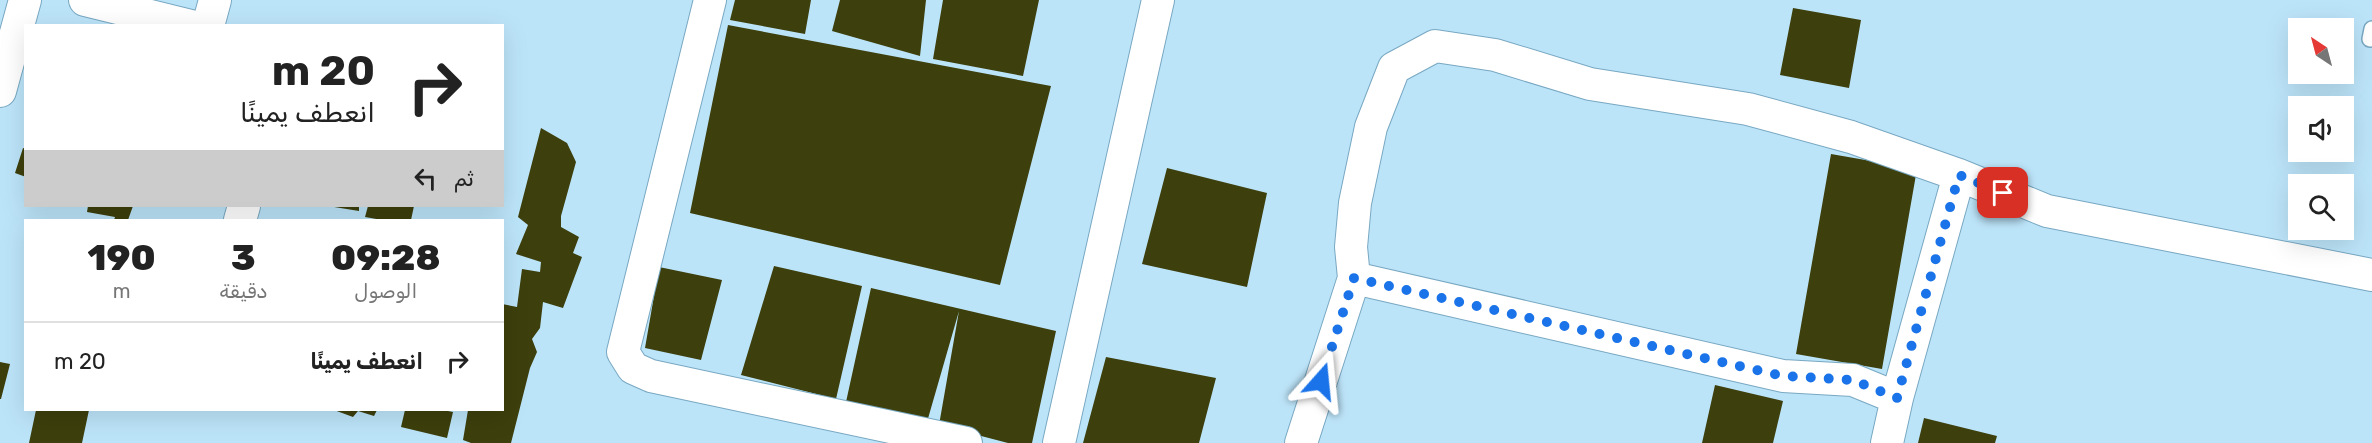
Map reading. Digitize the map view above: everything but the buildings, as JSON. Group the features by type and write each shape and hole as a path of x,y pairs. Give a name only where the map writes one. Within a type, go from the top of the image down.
{"street":[{"path":"0,91 25,0"},
{"path":"85,0 183,24"},
{"path":"209,24 215,0"},
{"path":"710,0 622,352 633,368 651,376 966,443"},
{"path":"1059,443 1158,0"},
{"path":"1301,443 1354,278 1351,247 1355,203 1371,127 1394,68 1435,46 1495,55 1590,84 1748,109 1851,138 1959,175 2047,211 2372,275"},
{"path":"1887,443 1897,398 1959,175"},
{"path":"1354,278 1783,376 1853,380 1897,398"}],"route":[{"path":"1321,381 1354,278 1783,376 1853,380 1897,398 1959,175 2003,193"}]}
